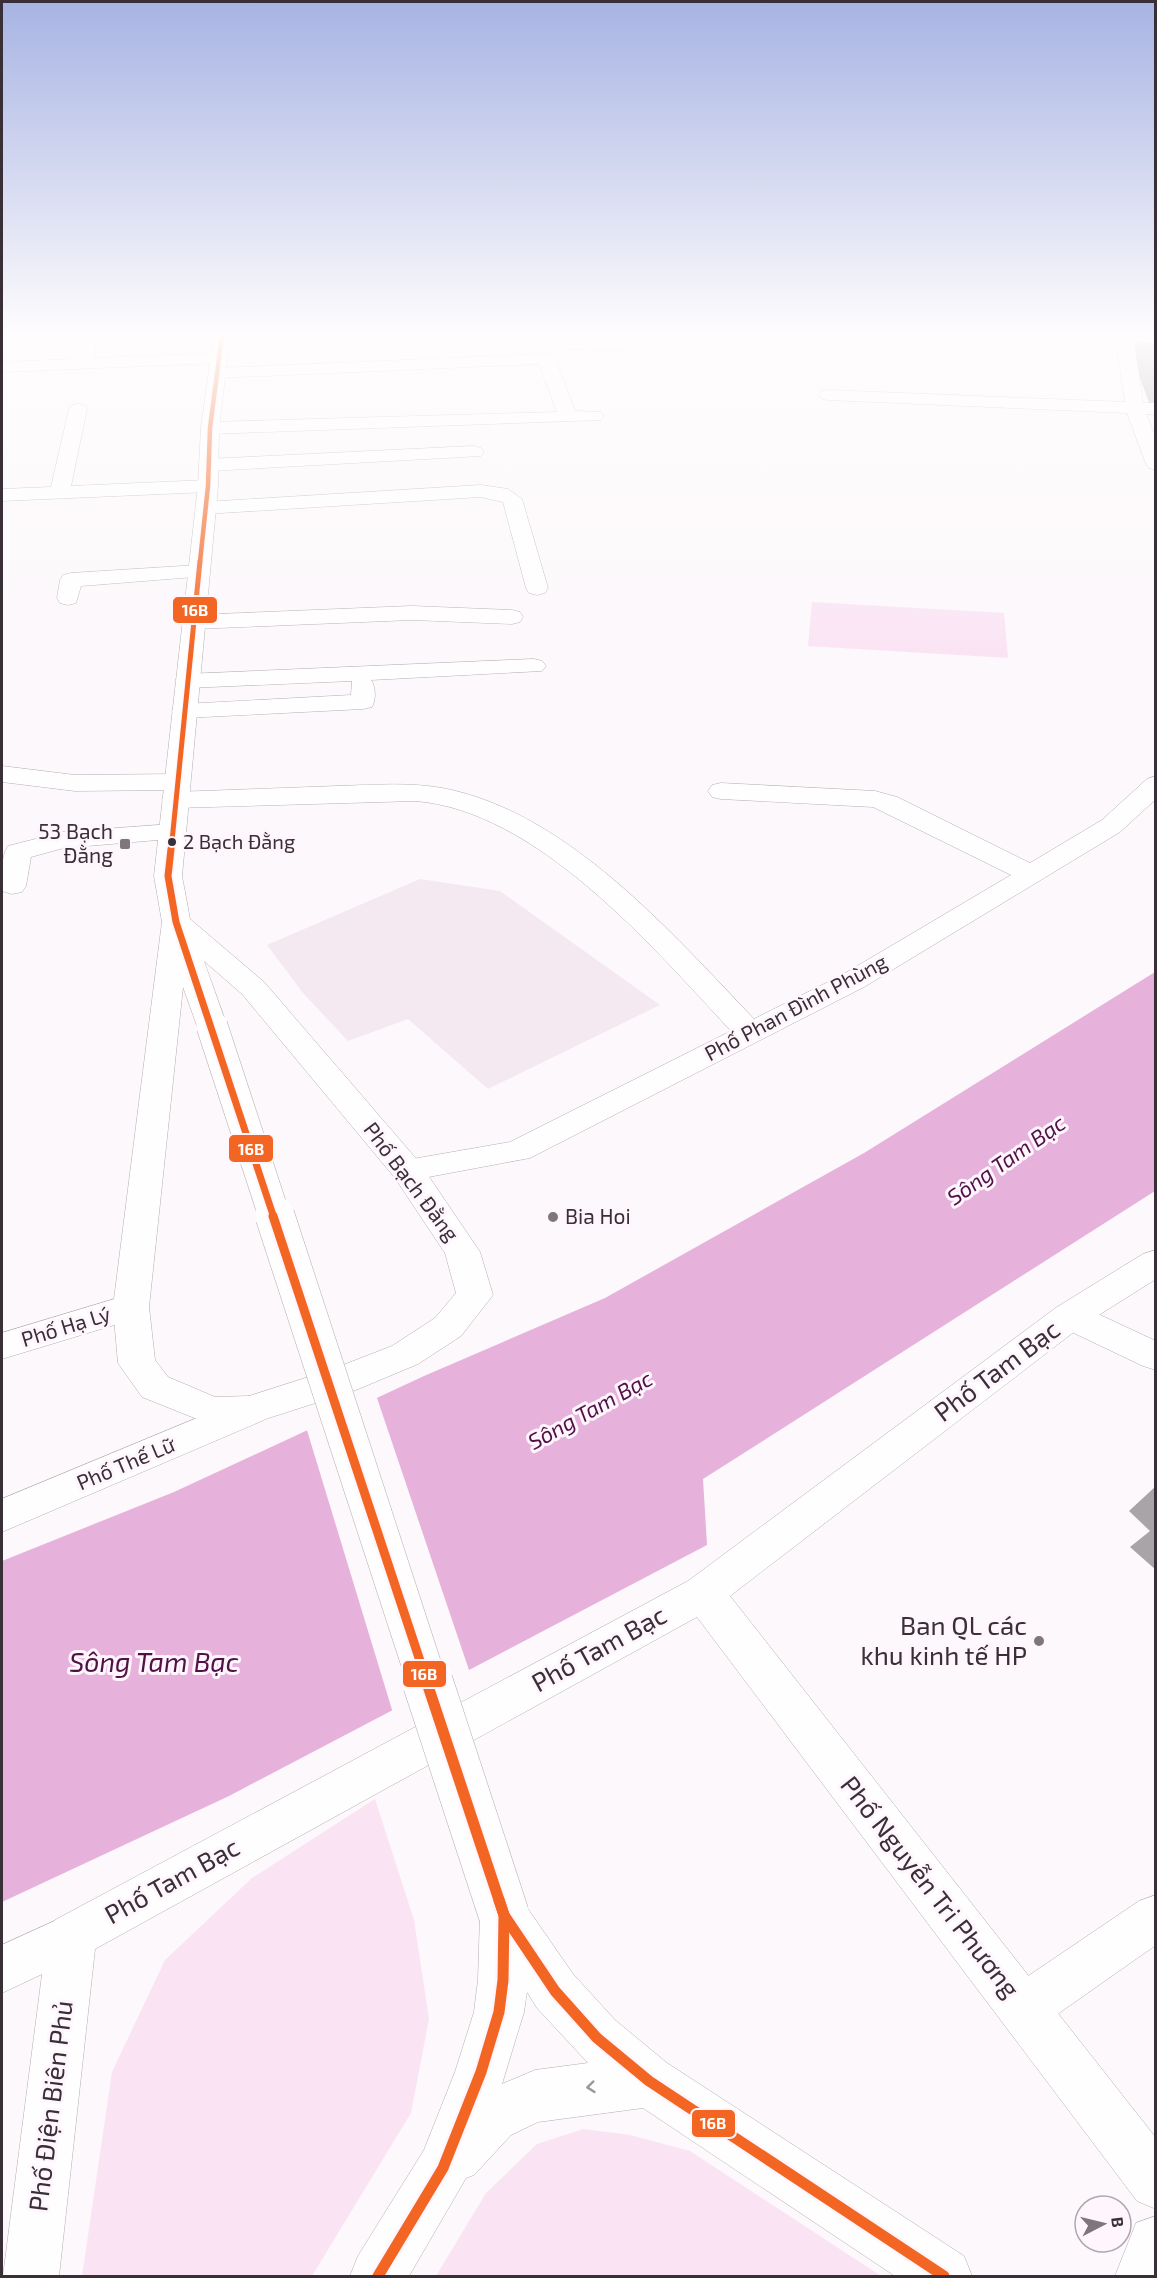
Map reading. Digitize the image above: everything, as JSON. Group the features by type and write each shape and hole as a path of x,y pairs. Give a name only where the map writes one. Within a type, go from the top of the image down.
{"main road":[{"path":"60,493 71,441"},
{"name":"Phố Bạch Đằng","path":"209,441 199,571 168,876 176,922 504,1914"},
{"path":"1147,441 1155,464"},
{"path":"207,486 474,452"},
{"path":"2,495 207,486 495,492 512,499 537,588"},
{"path":"68,598 71,580 199,571"},
{"path":"194,622 412,613 513,617"},
{"path":"188,681 534,666"},
{"path":"184,711 363,702 362,684"},
{"path":"2,774 75,783 176,791 405,792 445,796 494,811 566,856 676,955 750,1033"},
{"name":"Phố Phan Đình Phùng","path":"407,1170 518,1150 853,981 1112,826 1155,784"},
{"path":"721,791 875,799 888,803 1031,874"},
{"path":"12,886 18,852 63,840 172,832"},
{"name":"Phố Bạch Đằng","path":"176,922 253,988 407,1170 462,1252 475,1295 448,1327 405,1355 343,1380 250,1410 212,1411 155,1387 137,1362 130,1307 176,922"},
{"name":"Phố Tam Bạc","path":"2,1970 72,1936 703,1593 1070,1316 1155,1262"},
{"name":"Phố Hạ Lý","path":"2,1346 130,1307"},
{"path":"1070,1316 1155,1357"},
{"name":"Phố Thế Lữ","path":"2,1516 250,1410"},
{"name":"Phố Nguyễn Tri Phương","path":"703,1593 1024,2008 1155,2182"},
{"path":"504,1914 555,1991 597,2038 649,2081 945,2277"},
{"path":"378,2277 443,2168 481,2072 499,2012 503,1980 504,1914"},
{"path":"1024,2008 1155,1917"},
{"name":"Phố Điện Biên Phủ","path":"31,2277 72,1936"},
{"path":"443,2168 492,2116 535,2096 649,2081"},
{"path":"1155,2182 1155,2187"},
{"path":"1143,2277 1147,2272 1155,2243"}],"shaded area":[{"path":"812,602 1004,613 1008,658 808,646"},
{"path":"420,879 500,891 660,1005 488,1089 408,1019 348,1041 303,993 267,945"},
{"path":"375,1799 414,1920 429,2019 411,2113 312,2276 82,2276 112,2072 165,1960 252,1878"},
{"path":"583,2129 630,2135 690,2151 881,2276 436,2276 486,2193 537,2144"}],"water":[{"name":"Sông Tam Bạc","path":"1155,972 1155,1191 703,1479 707,1545 229,1796 2,1902 2,1561 174,1492 424,1376 605,1298 864,1153"}],"pier":[{"path":"376,1395 470,1673 393,1713 306,1427"}],"building":[{"path":"1156,1486 1156,1570 1130,1547 1150,1531 1129,1511"}],"transit line":[{"name":"16B","path":"210,441 208,486 168,876 176,922 504,1915 555,1991 597,2038 649,2081 944,2276"},
{"name":"16B","path":"378,2276 443,2168 481,2072 499,2012 503,1980 504,1915 499,1900"}],"place":[{"name":"2 Bạch Đằng","path":"172,842"},
{"name":"53 Bạch Đằng","path":"125,844"},
{"name":"Bia Hoi","path":"553,1217"},
{"name":"Ban QL các khu kinh tế HP","path":"1039,1641"}]}
